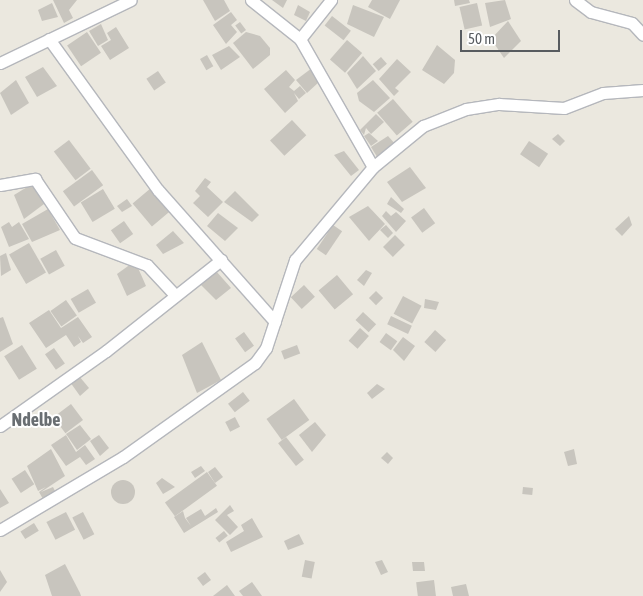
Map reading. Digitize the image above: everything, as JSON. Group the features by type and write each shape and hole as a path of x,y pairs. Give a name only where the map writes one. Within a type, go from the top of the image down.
{"street":[{"path":"0,63 131,0"},
{"path":"251,0 300,39 373,167"},
{"path":"300,39 331,0"},
{"path":"575,0 591,12 632,22 643,35"},
{"path":"50,39 158,190 275,322"},
{"path":"0,530 123,457 255,363 275,322 295,260 373,167 423,126 466,109 499,104 564,108 602,93 643,90"},
{"path":"0,185 35,179 75,238 147,265 174,294"},
{"path":"0,426 106,351 174,294 221,260"}],"building":[{"path":"53,0 77,0 69,10 73,18 64,23"},
{"path":"203,0 224,0 230,11 215,21"},
{"path":"272,0 287,0 283,8"},
{"path":"372,0 400,0 390,19 368,7"},
{"path":"454,0 469,0 470,3 455,6"},
{"path":"505,0 511,19 490,27 485,3"},
{"path":"52,3 58,17 42,21 38,10"},
{"path":"477,3 482,25 465,29 459,7"},
{"path":"298,5 310,12 306,21 294,15"},
{"path":"353,5 384,17 374,37 347,24"},
{"path":"231,12 237,20 231,25 237,32 226,44 213,25"},
{"path":"332,16 351,31 344,40 325,25"},
{"path":"508,21 521,41 504,58 491,39"},
{"path":"240,22 246,30 241,34 235,26"},
{"path":"101,24 108,40 98,46 89,31"},
{"path":"116,27 129,48 110,60 101,46 111,40 107,33"},
{"path":"87,32 101,53 81,66 67,45"},
{"path":"246,32 260,36 270,48 270,55 253,69 233,43"},
{"path":"347,40 362,53 345,73 330,60"},
{"path":"437,45 455,60 454,73 444,84 422,70"},
{"path":"229,46 240,57 221,70 212,55"},
{"path":"207,55 213,66 206,70 200,59"},
{"path":"363,56 376,71 357,89 347,73"},
{"path":"381,57 387,64 379,71 373,64"},
{"path":"397,59 411,72 395,88 399,91 394,96 379,79"},
{"path":"43,67 57,86 37,97 25,77"},
{"path":"312,68 319,82 307,93 296,80"},
{"path":"286,70 295,80 289,87 294,91 300,86 306,93 299,99 294,93 298,101 285,113 264,89"},
{"path":"158,71 166,83 154,90 146,79"},
{"path":"16,80 29,103 11,115 0,93"},
{"path":"373,80 390,98 374,112 359,101 357,93"},
{"path":"393,99 413,122 397,135 377,113"},
{"path":"376,114 384,122 371,134 366,128 364,135 360,130"},
{"path":"292,120 306,135 284,156 270,140"},
{"path":"369,133 378,141 371,146 364,136"},
{"path":"558,134 565,141 560,146 552,139"},
{"path":"388,136 396,145 379,160 371,147"},
{"path":"69,140 91,169 75,180 54,151"},
{"path":"529,141 548,154 539,167 520,154"},
{"path":"344,151 359,170 351,176 334,155"},
{"path":"410,167 426,188 402,202 387,182"},
{"path":"92,170 103,185 74,207 63,191"},
{"path":"205,178 211,182 207,187 223,202 208,217 193,203 200,196 195,191"},
{"path":"37,181 48,201 24,219 14,195"},
{"path":"151,188 170,211 152,226 133,203"},
{"path":"103,189 115,209 93,222 81,202"},
{"path":"235,191 259,215 252,222 224,202"},
{"path":"391,197 404,209 401,213 387,204"},
{"path":"127,199 132,206 122,212 117,206"},
{"path":"368,206 385,224 369,241 349,217"},
{"path":"424,208 435,223 422,233 411,217"},
{"path":"48,209 60,230 32,242 22,224"},
{"path":"386,211 391,216 396,212 406,221 396,232 382,216"},
{"path":"218,213 238,228 225,241 207,226"},
{"path":"629,216 632,225 622,236 615,229"},
{"path":"124,221 133,234 120,243 111,230"},
{"path":"9,222 12,227 19,222 29,239 9,247 1,227"},
{"path":"333,225 342,231 326,255 317,249"},
{"path":"386,225 393,233 388,238 380,230"},
{"path":"173,231 184,243 163,254 156,245"},
{"path":"395,235 405,245 393,257 383,247"},
{"path":"29,243 46,272 26,284 9,254"},
{"path":"56,250 65,266 49,274 40,259"},
{"path":"6,253 11,270 1,276 0,256"},
{"path":"135,261 146,286 127,296 117,274"},
{"path":"366,270 372,273 364,286 357,280"},
{"path":"216,271 231,288 216,300 200,284"},
{"path":"337,275 353,294 335,310 319,290"},
{"path":"304,285 315,297 302,309 291,297"},
{"path":"88,289 96,303 79,313 71,299"},
{"path":"376,291 383,298 376,305 369,298"},
{"path":"403,296 422,306 412,324 394,314"},
{"path":"425,299 439,302 436,310 424,308"},
{"path":"66,300 77,316 61,326 50,311"},
{"path":"49,310 61,328 78,317 92,337 83,343 78,336 81,342 74,347 66,335 46,348 29,323"},
{"path":"363,312 376,324 369,332 355,320"},
{"path":"391,316 412,326 408,334 387,324"},
{"path":"3,317 13,344 0,352 0,318"},
{"path":"360,328 369,336 358,349 349,341"},
{"path":"435,330 446,340 435,352 424,342"},
{"path":"244,332 254,346 245,352 235,338"},
{"path":"386,333 397,341 391,350 380,342"},
{"path":"403,337 415,346 404,361 393,350"},
{"path":"202,342 221,380 197,393 182,355"},
{"path":"22,345 37,369 19,380 4,356"},
{"path":"297,345 300,353 284,359 281,351"},
{"path":"54,348 65,364 56,370 45,354"},
{"path":"79,376 89,388 80,396 70,382"},
{"path":"377,384 385,389 372,399 367,393"},
{"path":"243,392 250,401 235,412 228,404"},
{"path":"294,399 309,420 282,440 266,419"},
{"path":"71,404 83,420 65,433 53,417"},
{"path":"235,417 240,427 230,432 225,422"},
{"path":"315,422 326,435 312,452 299,435"},
{"path":"80,425 91,439 77,450 66,434"},
{"path":"66,435 76,452 85,445 95,459 86,465 80,457 66,466 51,445"},
{"path":"99,435 109,448 100,456 90,441"},
{"path":"286,437 304,460 296,466 278,443"},
{"path":"51,449 65,476 41,492 53,487 55,491 43,499 39,492 46,487 38,491 27,466"},
{"path":"574,449 577,464 568,466 564,452"},
{"path":"387,452 393,458 388,464 381,458"},
{"path":"201,466 205,471 195,478 191,472"},
{"path":"215,467 223,477 215,483 208,472"},
{"path":"25,470 34,484 21,493 12,479"},
{"path":"207,472 217,486 175,516 165,503"},
{"path":"162,478 175,487 163,494 156,483"},
{"path":"123,480 131,484 135,492 131,500 123,504 115,500 111,492 115,484"},
{"path":"523,487 533,488 532,495 522,494"},
{"path":"0,489 9,503 0,508"},
{"path":"230,505 234,511 227,515 238,527 230,535 215,520"},
{"path":"216,508 218,512 184,533 174,517 183,511 185,518 191,526 186,518 201,509 205,516"},
{"path":"66,512 75,530 55,540 46,522"},
{"path":"83,512 94,534 84,540 72,517"},
{"path":"252,518 263,537 231,552 226,542 244,531 241,525"},
{"path":"34,523 39,531 25,539 20,531"},
{"path":"224,531 228,536 219,543 215,538"},
{"path":"299,534 304,544 288,550 284,541"},
{"path":"305,560 315,562 312,579 302,577"},
{"path":"382,560 388,572 381,575 375,562"},
{"path":"412,562 424,562 425,571 413,571"},
{"path":"65,564 81,596 52,596 45,575"},
{"path":"0,570 7,582 0,592"},
{"path":"205,572 211,580 203,586 197,578"},
{"path":"434,580 436,596 418,596 416,582"},
{"path":"252,582 262,596 243,596 239,591"},
{"path":"466,584 469,596 453,596 451,587"},
{"path":"227,585 235,596 213,596"}],"district":[{"name":"Ndelbe","path":"36,420"}]}
